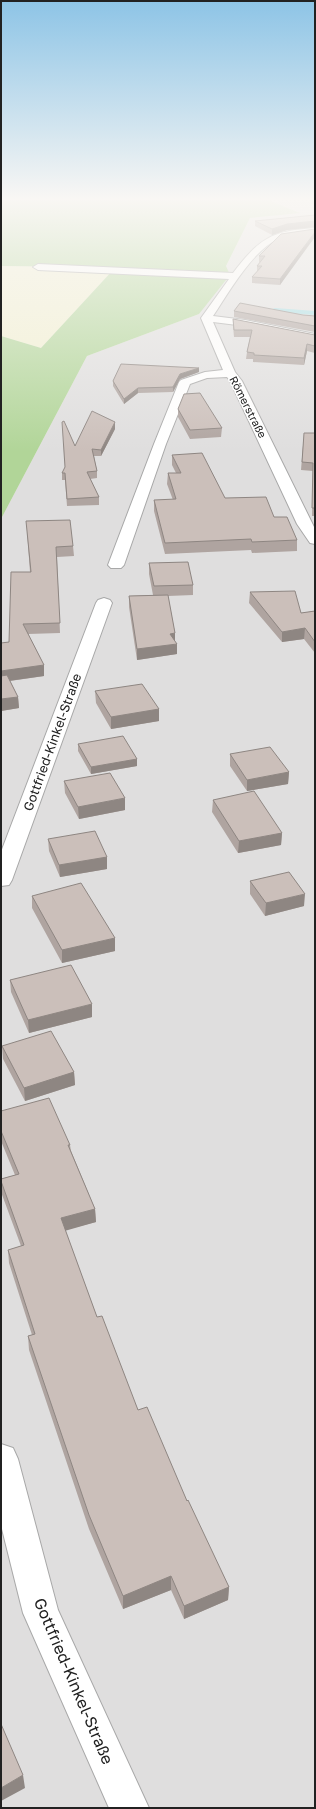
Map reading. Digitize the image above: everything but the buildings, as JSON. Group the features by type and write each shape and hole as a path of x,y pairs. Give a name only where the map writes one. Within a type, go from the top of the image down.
{"street":[{"path":"230,283 206,318 245,323 315,337"},
{"name":"Römerstraße","path":"206,318 230,373 236,381 304,524 315,540"},
{"path":"116,565 160,444 185,382 205,376 230,373"},
{"name":"Gottfried-Kinkel-Straße","path":"1,880 104,603"},
{"name":"Gottfried-Kinkel-Straße","path":"1,1459 41,1613 129,1808"}],"shaded area":[{"path":"1,283 101,283 41,348 1,336"},
{"path":"216,283 315,283 315,1808 1,1808 1,519 87,356 199,314"}],"green space":[{"path":"101,283 223,283 199,314 87,356 1,519 1,336 41,348"}],"waterway":[{"path":"275,310 315,313"}]}
